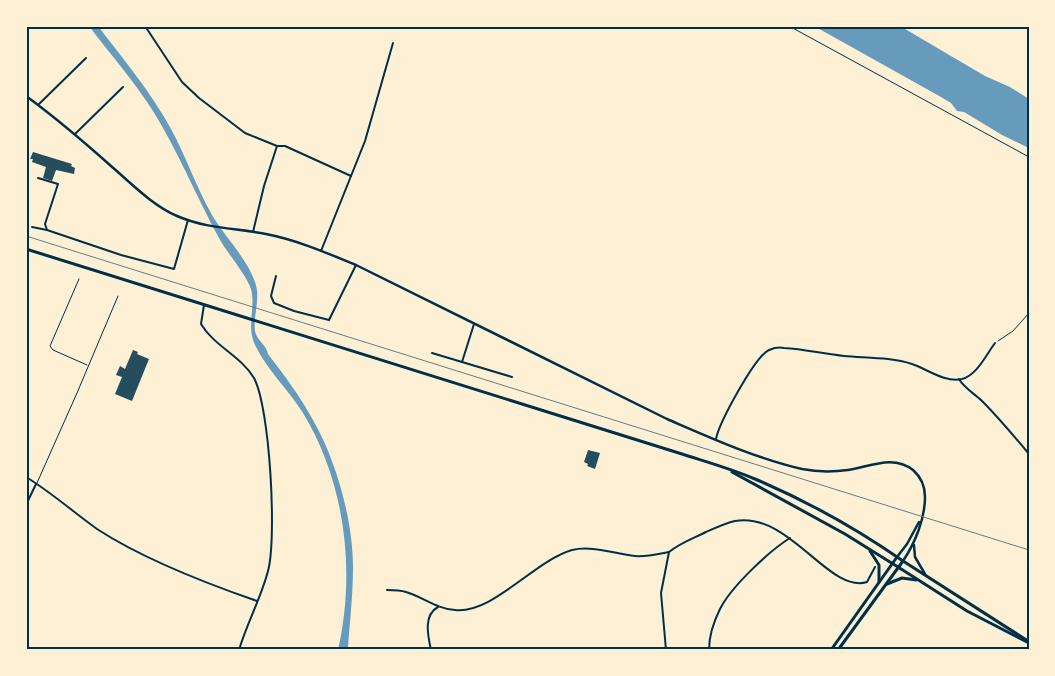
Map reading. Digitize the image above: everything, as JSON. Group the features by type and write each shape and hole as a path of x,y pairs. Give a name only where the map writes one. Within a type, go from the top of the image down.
{"main road":[{"path":"26,249 754,478 800,500 849,527 1029,642"},
{"path":"728,469 868,549 967,611 1029,642"},
{"path":"868,549 879,565 879,583"},
{"path":"831,650 898,557"},
{"path":"838,650 903,560"},
{"path":"884,586 902,578 921,582"}],"street":[{"path":"145,26 182,82 199,98 245,133 277,146 285,146 351,176"},
{"path":"321,251 375,110 393,43"},
{"path":"38,105 86,58"},
{"path":"75,134 124,87"},
{"path":"26,96 75,134 156,204 188,220 201,224 278,237 356,265 609,391 716,440 776,462 812,470 842,471 885,462 903,464 915,472 924,486 925,501 914,541 903,560"},
{"path":"253,232 268,170 277,146"},
{"path":"38,178 58,184 45,224 47,230"},
{"path":"32,227 47,230 121,255 174,269 188,220"},
{"path":"276,276 271,296 274,303 294,311 329,320 356,265"},
{"path":"204,305 201,324 207,332 237,359 253,378 261,399 266,422 271,499 269,569 239,650"},
{"path":"462,362 474,324"},
{"path":"716,440 720,426 754,366 763,354 773,348 904,362 946,378 959,379 973,372 995,343"},
{"path":"432,353 512,377"},
{"path":"959,379 1004,424 1029,454"},
{"path":"26,477 98,530 144,555 215,586 256,601"},
{"path":"26,505 36,483"},
{"path":"898,557 921,518"},
{"path":"387,590 406,592 438,607 457,611 477,607 492,600 548,561 573,550 584,548 636,556 650,556 669,552 680,544 714,528 735,521 753,521 774,527 830,571 848,581 866,582 875,567"},
{"path":"709,650 712,632 720,608 739,583 777,546 790,538"},
{"path":"914,541 914,557 926,575"},
{"path":"666,650 661,592 669,552"},
{"path":"431,650 428,622 433,610 438,607"}],"lane":[{"path":"80,279 50,346 53,350 88,365"},
{"path":"36,483 118,296"}],"path":[{"path":"789,26 1029,157"},
{"path":"995,343 1013,331 1029,313"}],"water":[{"path":"89,26 98,26 146,89 171,129 212,215 241,256 255,282 257,288 256,334 303,403 329,453 342,491 350,530 353,567 348,647 351,650 338,650 346,589 346,558 343,528 329,468 303,413 265,363 255,345 251,331 252,296 249,283 219,238 153,111"},
{"path":"814,26 900,26 985,76 1010,87 1029,99 1029,148 1002,135 964,112 957,111 951,103 941,97"}],"building":[{"path":"33,152 72,164 71,166 75,168 74,174 56,170 52,181 43,178 46,167 32,162 33,159 30,159"},
{"path":"133,350 138,352 137,354 149,359 132,401 115,394 122,377 116,375 120,366 125,369"},
{"path":"588,450 600,453 595,469 587,466 588,464 584,462"}],"railway":[{"path":"26,236 1029,550"}]}
